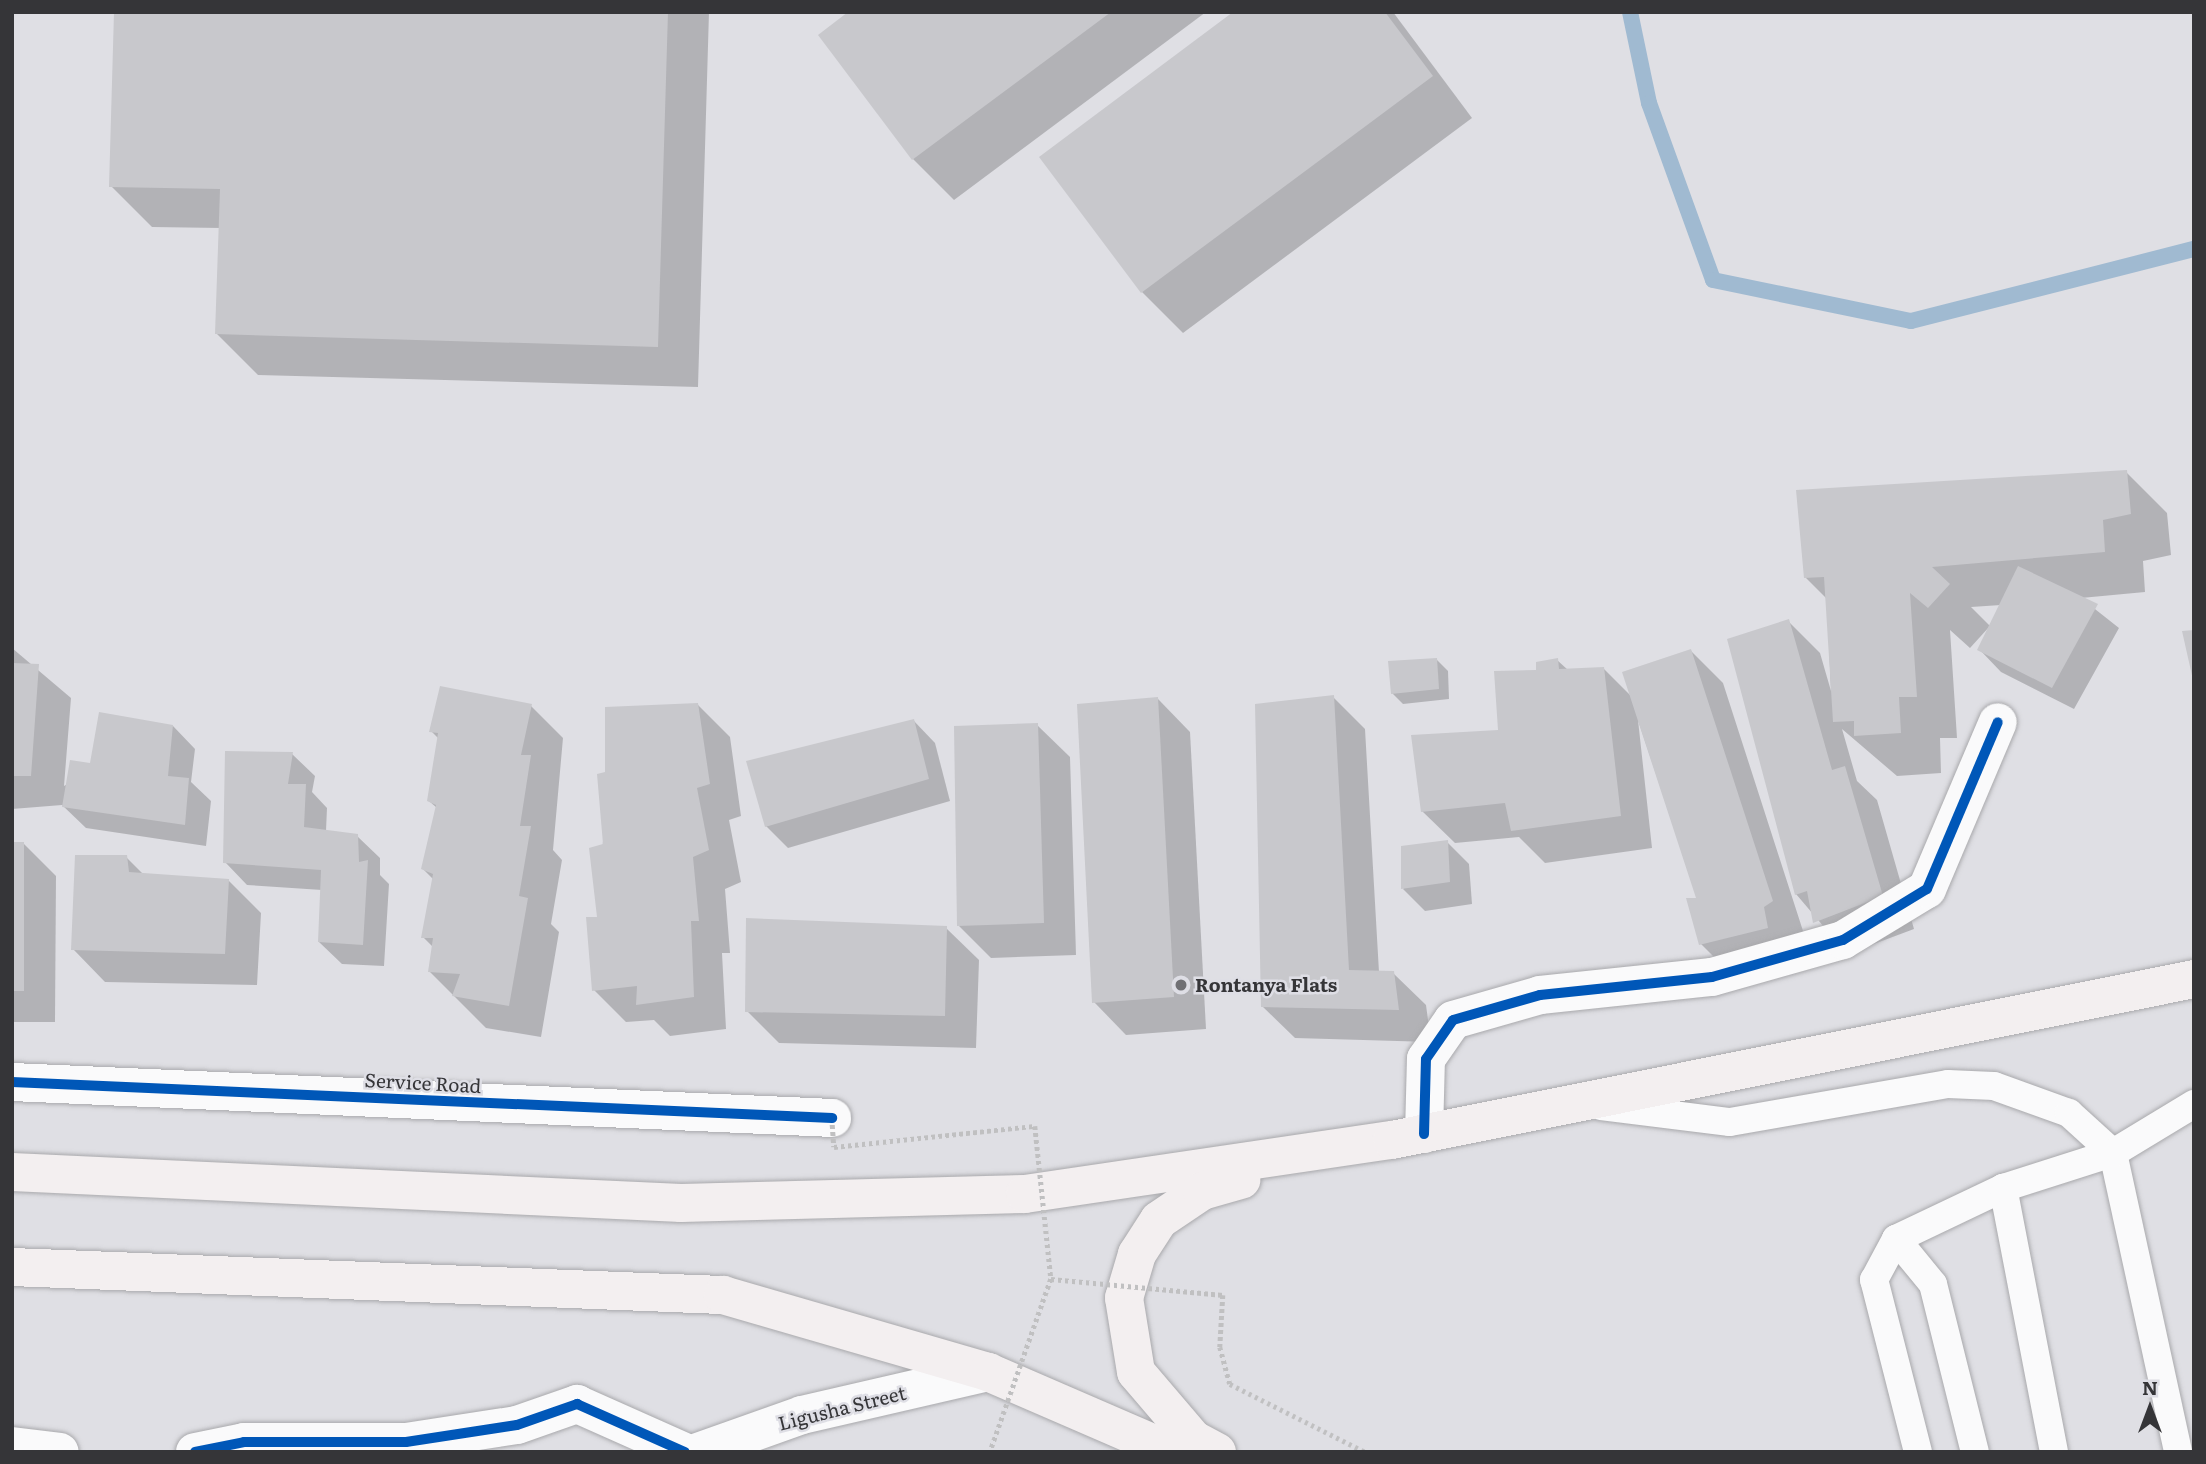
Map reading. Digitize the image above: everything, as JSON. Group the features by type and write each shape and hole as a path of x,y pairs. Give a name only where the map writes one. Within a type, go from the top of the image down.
{"main road":[{"path":"12,1172 681,1203 1025,1194 1408,1137 2194,979"},
{"path":"1217,1452 1194,1440 1136,1372 1124,1298 1137,1254 1159,1220 1202,1191 1408,1137"},
{"path":"12,1267 723,1295 988,1372 1173,1452"}],"street":[{"path":"1408,1137 1426,1059 1453,1020 1541,995 1712,976 1843,940 1927,889 1998,722"},
{"name":"Service Road","path":"12,1082 832,1118"},
{"name":"Ligusha Street","path":"698,1452 802,1415 988,1372"},
{"path":"195,1452 244,1443 406,1442 517,1425 577,1404 685,1452"},
{"path":"12,1446 60,1452"}],"lane":[{"path":"1584,1103 1730,1122 1948,1084 1994,1086 2069,1113 2113,1153 2178,1452"},
{"path":"1918,1452 1874,1280 1895,1239 2003,1188 2113,1153 2194,1104"},
{"path":"2003,1188 2054,1452"},
{"path":"1895,1239 1933,1284 1975,1452"}],"path":[{"path":"832,1118 834,1147 1035,1126 1051,1279 990,1452"},
{"path":"1051,1279 1223,1295 1220,1347 1230,1384 1365,1452"}],"building":[{"path":"114,12 668,12 658,347 215,334 220,189 109,187"},
{"path":"848,12 1111,12 912,160 818,35"},
{"path":"1233,12 1385,12 1433,76 1141,293 1039,157"},
{"path":"2127,470 2131,514 2103,520 2105,552 1932,567 1950,584 1928,608 1910,593 1917,697 1899,697 1901,733 1854,736 1854,721 1833,722 1824,577 1804,578 1796,490"},
{"path":"2018,566 2098,604 2052,688 1977,650"},
{"path":"1789,619 1832,770 1845,766 1883,896 1813,923 1807,891 1795,895 1727,639"},
{"path":"2194,630 2194,680 2193,680 2182,631"},
{"path":"1691,649 1773,901 1764,907 1768,928 1699,945 1686,898 1696,898 1622,672"},
{"path":"1437,658 1439,689 1391,694 1388,661"},
{"path":"1558,658 1559,669 1604,667 1621,816 1511,831 1505,803 1421,812 1411,735 1498,730 1494,671 1536,670 1536,662"},
{"path":"12,663 39,664 31,776 12,776"},
{"path":"440,686 532,704 521,755 531,755 520,826 531,826 519,896 528,898 509,1006 452,996 460,974 428,972 433,938 421,938 433,874 421,869 436,805 427,801 438,733 429,732"},
{"path":"1334,695 1349,970 1394,971 1399,1010 1261,1007 1255,704"},
{"path":"1158,697 1174,997 1092,1003 1077,704"},
{"path":"698,703 710,784 697,788 709,850 693,857 699,921 691,921 694,997 636,1005 637,986 592,991 586,917 597,917 589,848 603,844 597,774 605,772 605,707"},
{"path":"99,712 173,725 168,776 189,778 185,825 62,807 70,760 90,763"},
{"path":"914,719 929,779 765,827 746,761"},
{"path":"1038,723 1044,923 957,926 954,726"},
{"path":"225,751 293,752 288,784 306,784 304,827 358,834 359,862 368,860 363,945 318,942 321,870 223,863"},
{"path":"1448,840 1450,882 1401,889 1401,846"},
{"path":"12,842 24,842 24,991 12,991"},
{"path":"75,855 127,855 129,872 229,879 225,954 71,950"},
{"path":"746,918 947,926 945,1016 745,1012"}],"waterway":[{"path":"1630,12 1649,103 1713,280 1911,321 2194,249"}],"cycle path":[{"path":"1424,1134 1426,1059 1453,1020 1540,995 1712,977 1843,940 1927,889 1998,722"},
{"path":"12,1082 832,1118"},
{"path":"195,1452 244,1442 406,1442 517,1425 577,1404 685,1452"}],"place":[{"name":"Rontanya Flats","path":"1181,985"}]}
